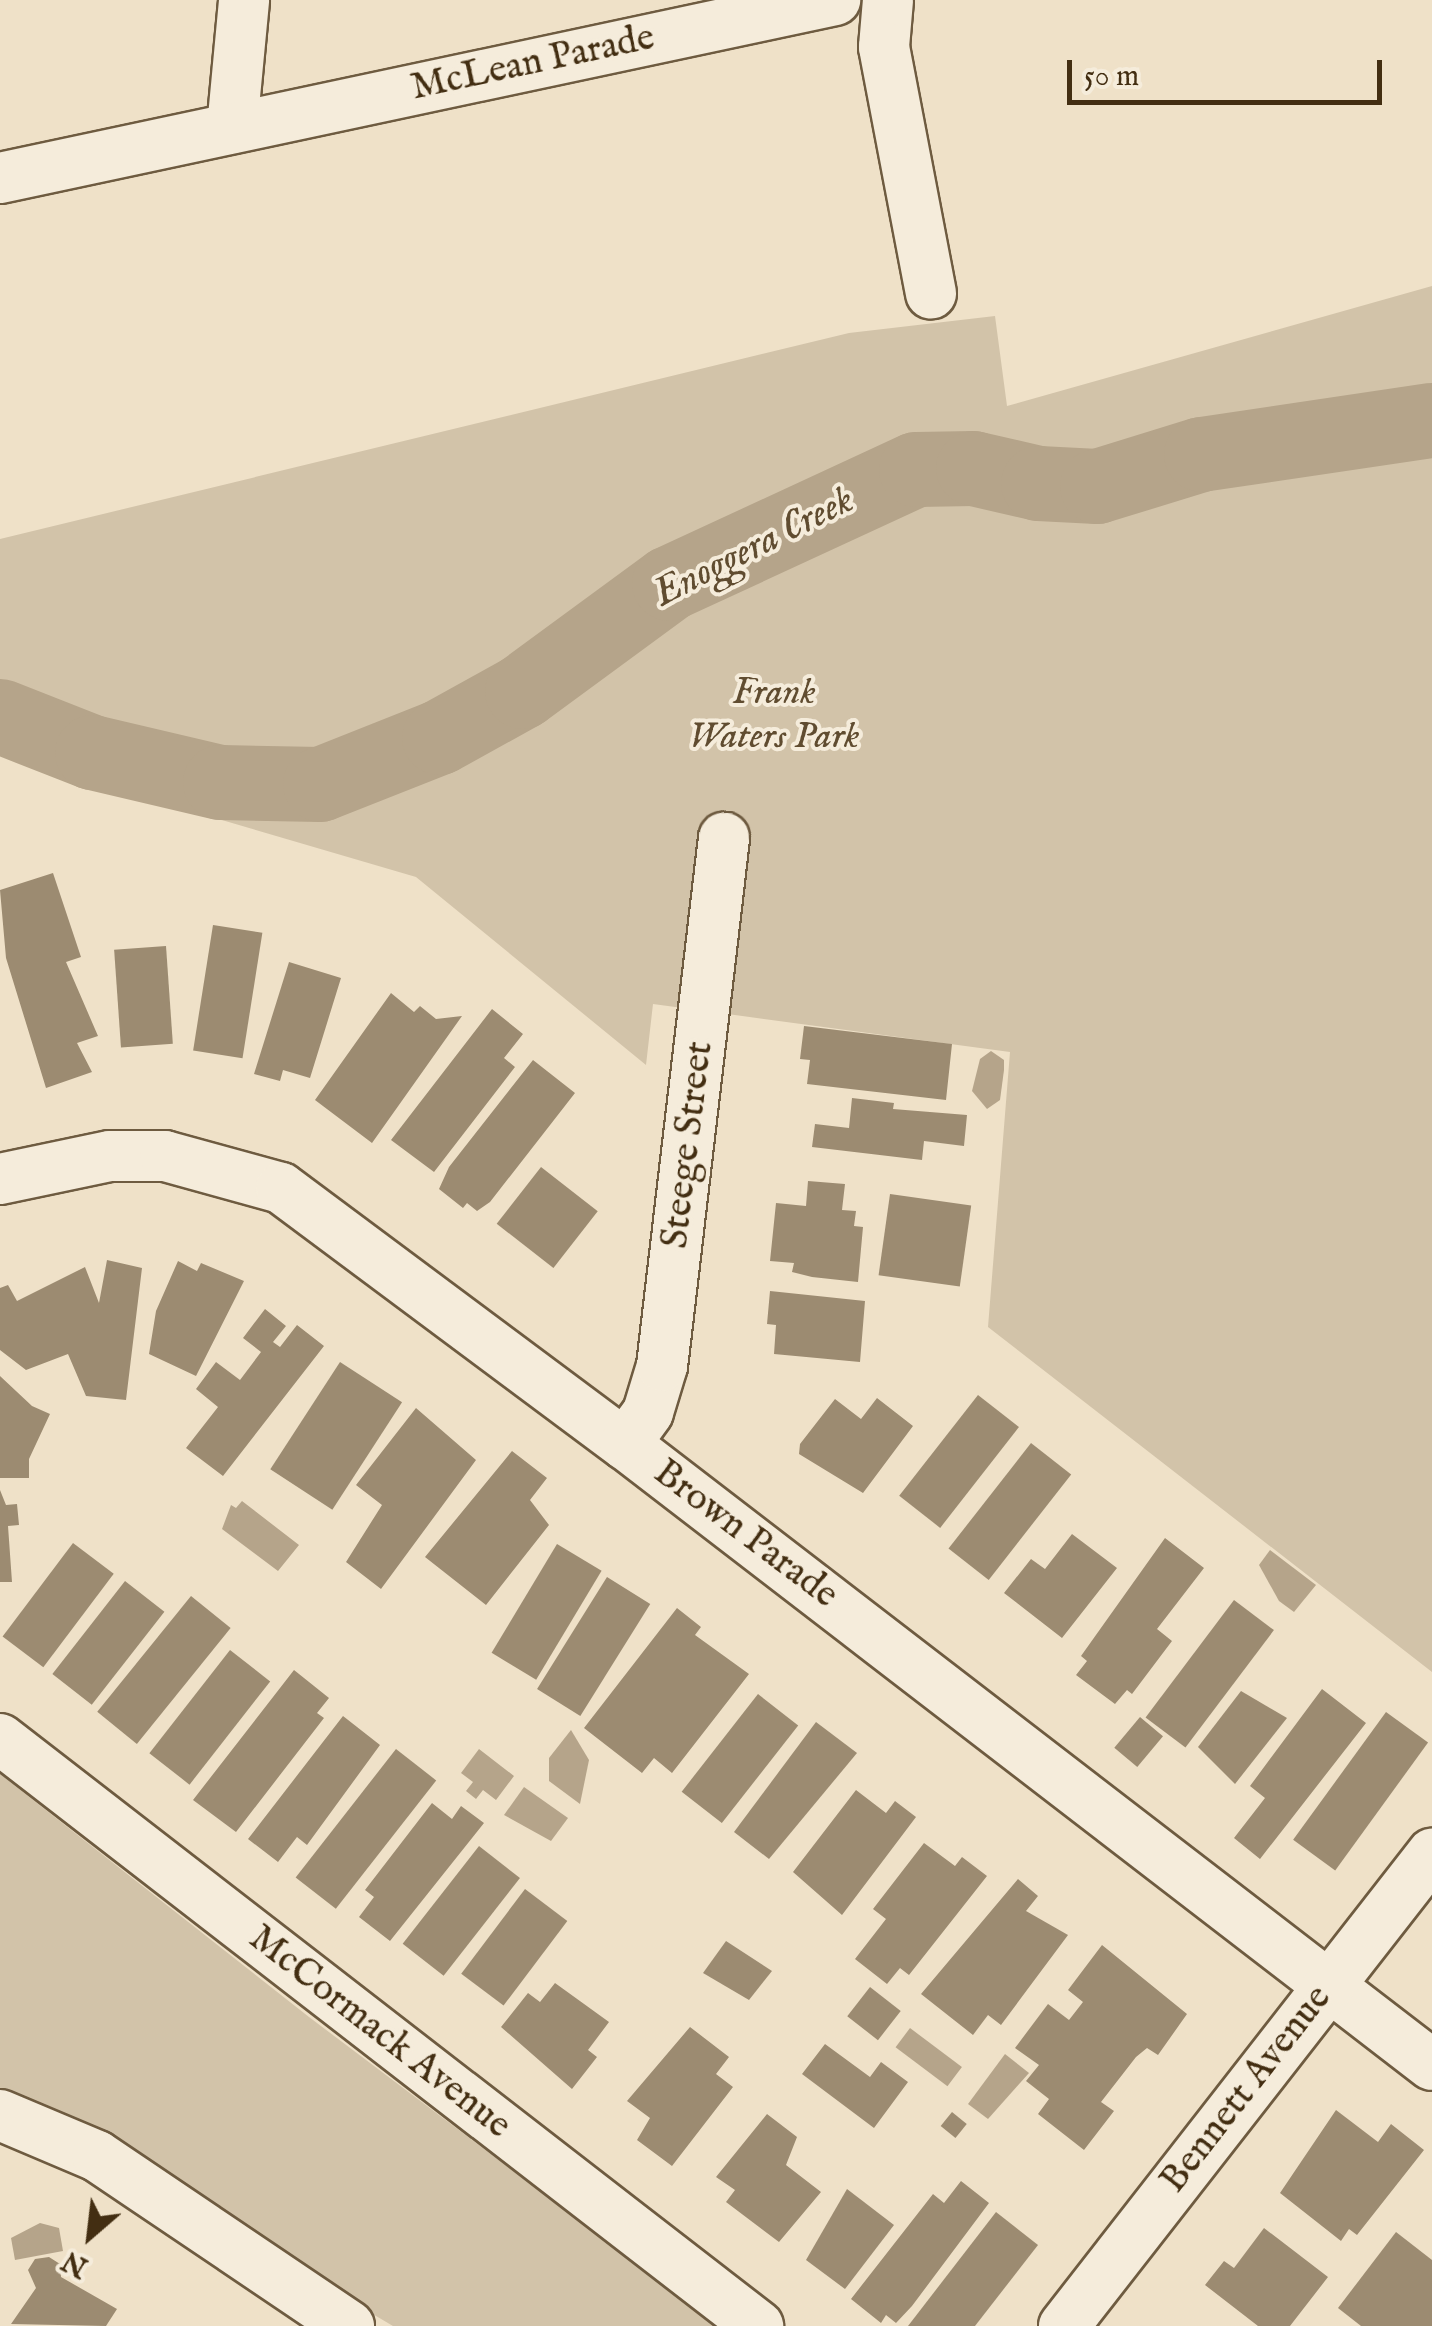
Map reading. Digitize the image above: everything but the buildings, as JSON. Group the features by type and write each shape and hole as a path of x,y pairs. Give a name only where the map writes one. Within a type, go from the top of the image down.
{"street":[{"path":"232,128 244,0"},
{"name":"McLean Parade","path":"0,178 835,0"},
{"path":"888,0 884,47 931,294"},
{"name":"Steege Street","path":"625,1444 648,1412 662,1366 724,838"},
{"name":"Brown Parade","path":"0,1179 110,1156 165,1156 281,1188 625,1444 1432,2065"},
{"name":"McCormack Avenue","path":"0,1740 758,2326"},
{"name":"Bennett Avenue","path":"1064,2326 1432,1854"},
{"path":"0,2115 96,2156 349,2326"}],"green space":[{"name":"Frank Waters Park","path":"1432,286 1432,1672 988,1327 1010,1052 653,1004 646,1065 416,877 0,755 0,539 849,333 995,316 1007,406"},
{"path":"0,1774 309,2017 719,2326 393,2326 0,2094"}],"shaded area":[{"path":"991,1051 1004,1060 1004,1070 1000,1100 987,1109 972,1091 980,1059"},
{"path":"242,1501 299,1545 278,1571 222,1529 231,1505 236,1508"},
{"path":"1270,1550 1316,1585 1294,1612 1279,1601 1259,1565"},
{"path":"571,1730 589,1760 580,1804 549,1781 549,1758"},
{"path":"479,1749 514,1776 496,1800 483,1790 476,1799 466,1791 473,1782 461,1773"},
{"path":"524,1787 568,1818 551,1841 504,1815"},
{"path":"910,2028 962,2067 947,2086 896,2047"},
{"path":"1005,2054 1029,2073 988,2119 968,2104"},
{"path":"40,2223 59,2228 63,2251 15,2260 11,2238"}],"waterway":[{"name":"Enoggera Creek","path":"0,716 92,752 220,782 320,784 439,737 522,691 669,583 916,469 973,468 1038,483 1097,486 1201,454 1432,420"}]}
